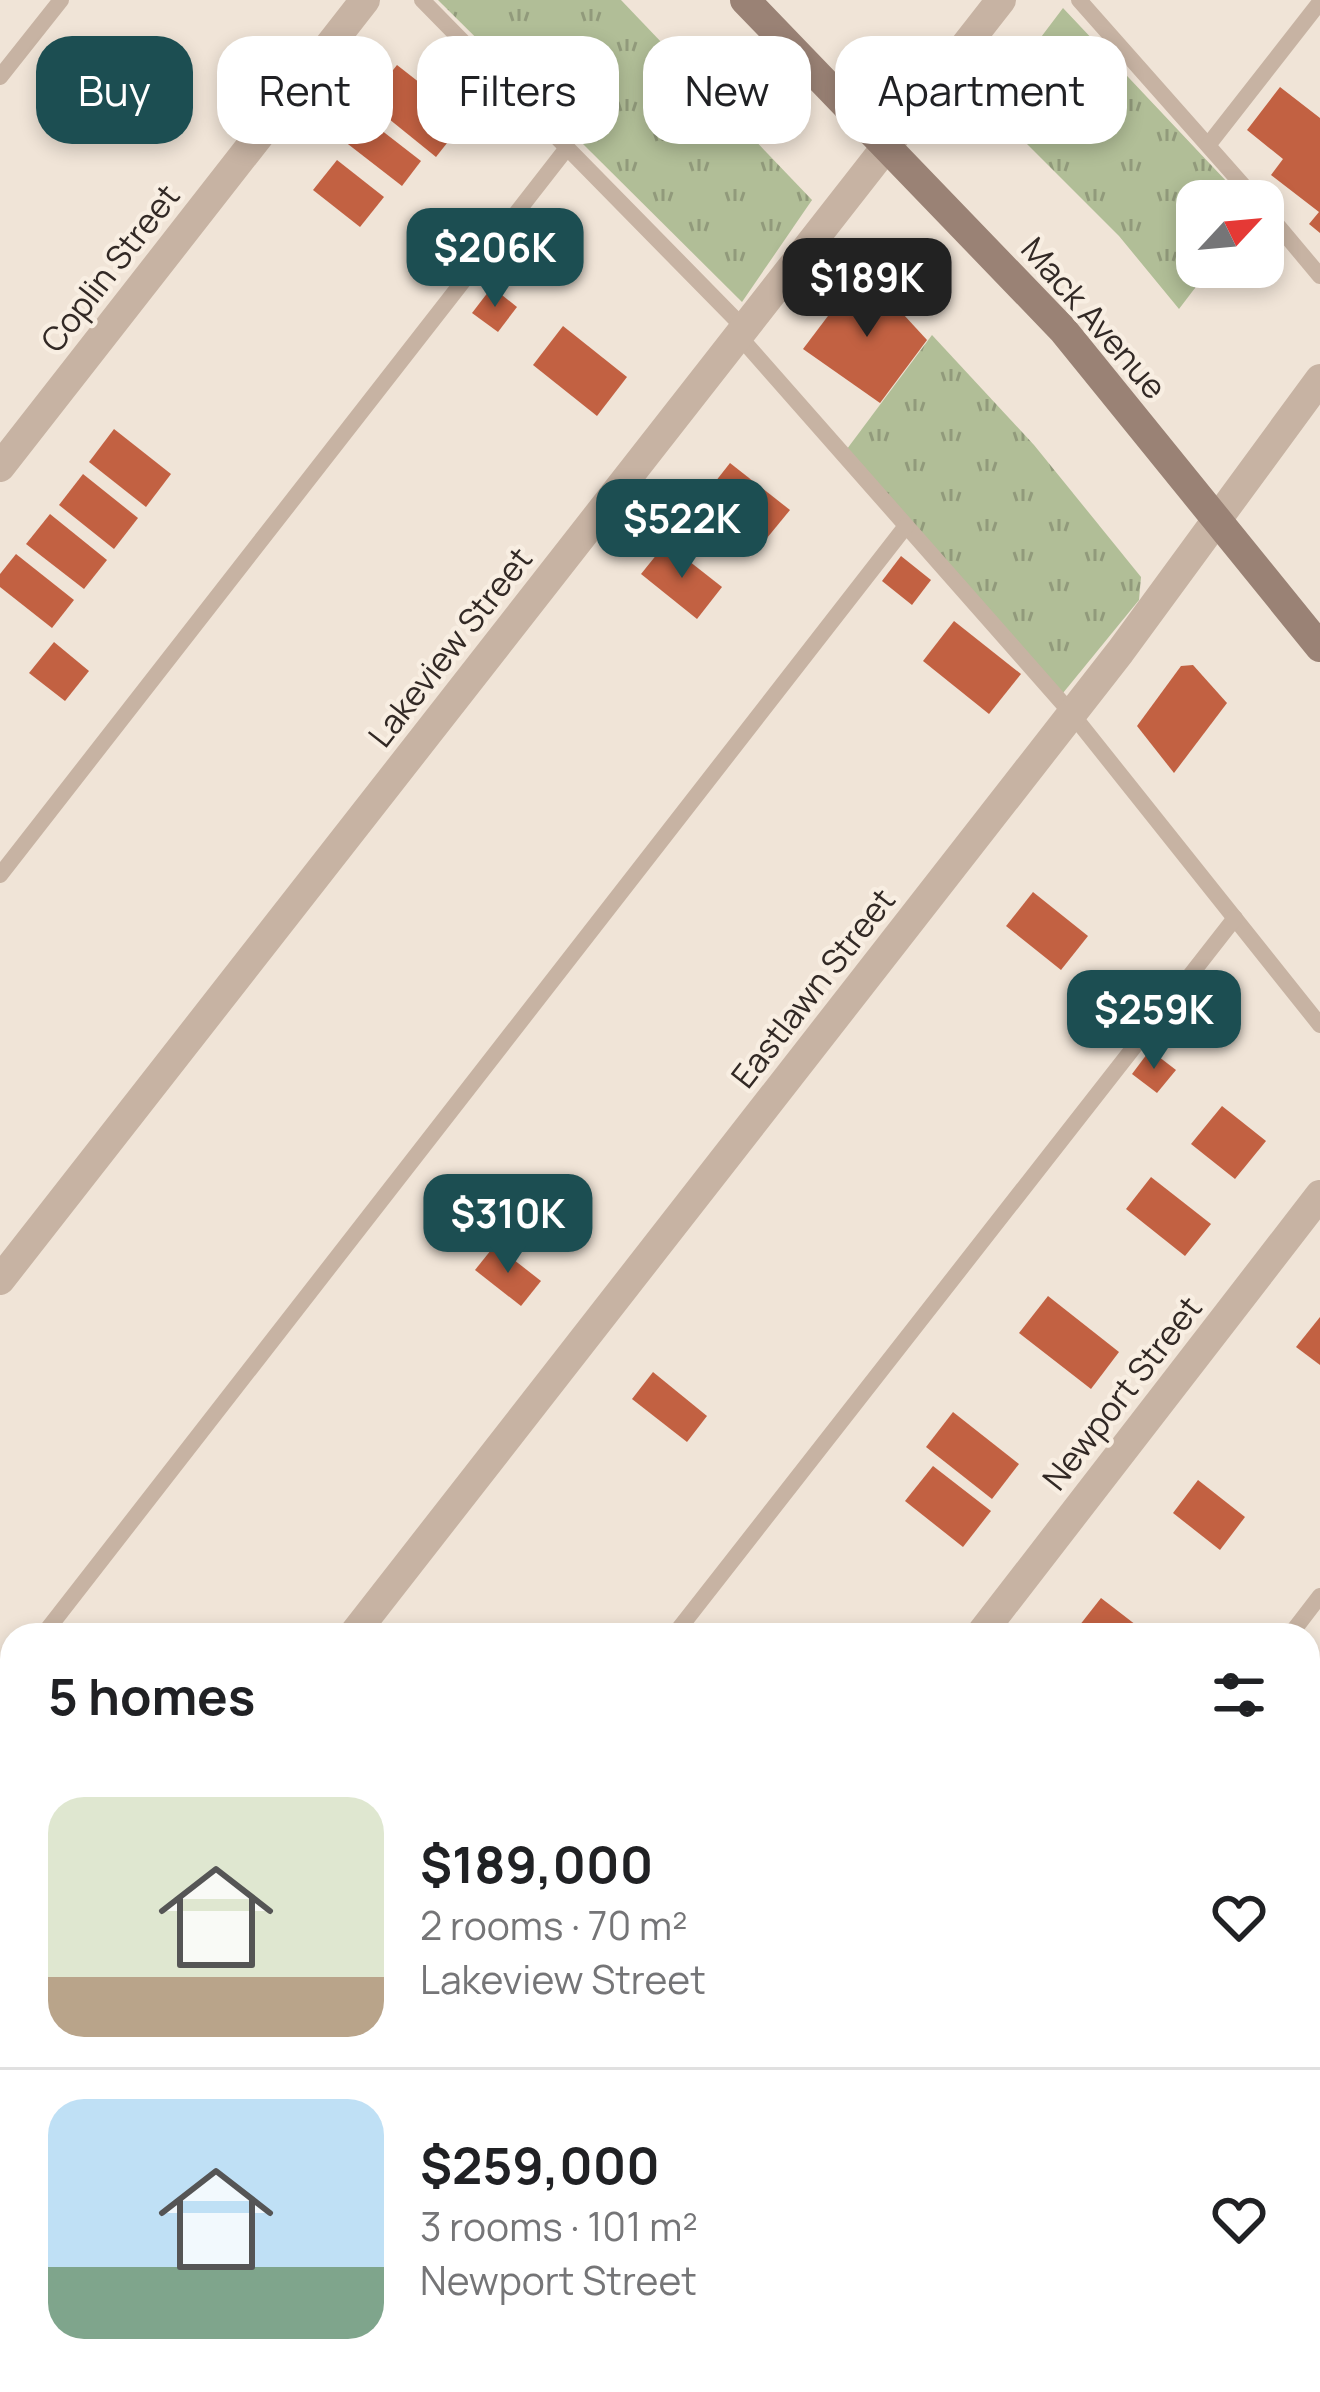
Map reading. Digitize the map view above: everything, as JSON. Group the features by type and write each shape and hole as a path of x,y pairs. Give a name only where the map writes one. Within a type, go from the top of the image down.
{"main road":[{"name":"Mack Avenue","path":"745,0 1063,330 1320,647"}],"street":[{"name":"Coplin Street","path":"0,467 365,0"},
{"name":"Lakeview Street","path":"0,1280 1001,0"},
{"name":"Eastlawn Street","path":"362,1623 1072,714 1320,379"},
{"name":"Newport Street","path":"989,1623 1320,1195"}],"lane":[{"path":"0,77 61,0"},
{"path":"422,0 742,333 1072,714 1320,1025"},
{"path":"1079,0 1240,180"},
{"path":"1210,144 1320,2"},
{"path":"0,874 567,148"},
{"path":"1284,233 1320,276"},
{"path":"52,1623 906,526"},
{"path":"683,1623 1235,918"},
{"path":"1299,1623 1320,1596"}],"green space":[{"path":"438,0 621,0 655,36 643,36 643,144 759,144 812,200 742,302 583,144 619,144 619,36 474,36"},
{"path":"1063,8 1089,36 1042,36"},
{"path":"1127,76 1225,180 1176,180 1176,288 1195,288 1179,309 1119,236 1027,144 1127,144"},
{"path":"932,335 1034,445 1141,577 1139,600 1063,693 844,453"}],"building":[{"path":"397,65 417,81 417,142 393,122 393,70"},
{"path":"1280,87 1320,118 1320,233 1309,224 1319,212 1284,185 1284,180 1271,175 1283,159 1247,130"},
{"path":"393,139 421,161 402,186 348,144 393,144"},
{"path":"420,144 446,144 436,157"},
{"path":"337,160 384,197 360,227 313,190"},
{"path":"859,275 869,277 927,340 880,403 803,349"},
{"path":"492,287 517,307 498,332 472,313"},
{"path":"563,326 627,377 597,416 533,365"},
{"path":"114,429 171,474 146,507 89,462"},
{"path":"730,463 790,510 767,538 708,491"},
{"path":"83,474 138,518 114,549 59,505"},
{"path":"50,514 107,560 84,589 26,544"},
{"path":"666,543 722,587 697,619 641,574"},
{"path":"16,554 74,600 52,628 0,587 0,574"},
{"path":"901,556 931,580 912,605 882,581"},
{"path":"954,621 1021,674 989,714 923,661"},
{"path":"54,642 89,671 65,701 29,673"},
{"path":"1193,665 1227,703 1174,773 1137,726 1181,666"},
{"path":"1033,892 1088,936 1061,970 1006,926"},
{"path":"1150,1050 1176,1070 1157,1093 1132,1074"},
{"path":"1222,1106 1266,1141 1235,1179 1191,1144"},
{"path":"1151,1177 1211,1224 1185,1256 1126,1209"},
{"path":"495,1245 541,1281 521,1306 475,1270"},
{"path":"1048,1296 1119,1352 1091,1389 1019,1333"},
{"path":"1320,1317 1320,1365 1296,1347"},
{"path":"653,1372 707,1416 687,1442 632,1399"},
{"path":"953,1412 1019,1464 992,1499 926,1447"},
{"path":"933,1466 991,1511 963,1547 905,1501"},
{"path":"1198,1480 1245,1517 1220,1550 1173,1513"},
{"path":"1101,1598 1133,1623 1081,1623"}]}
